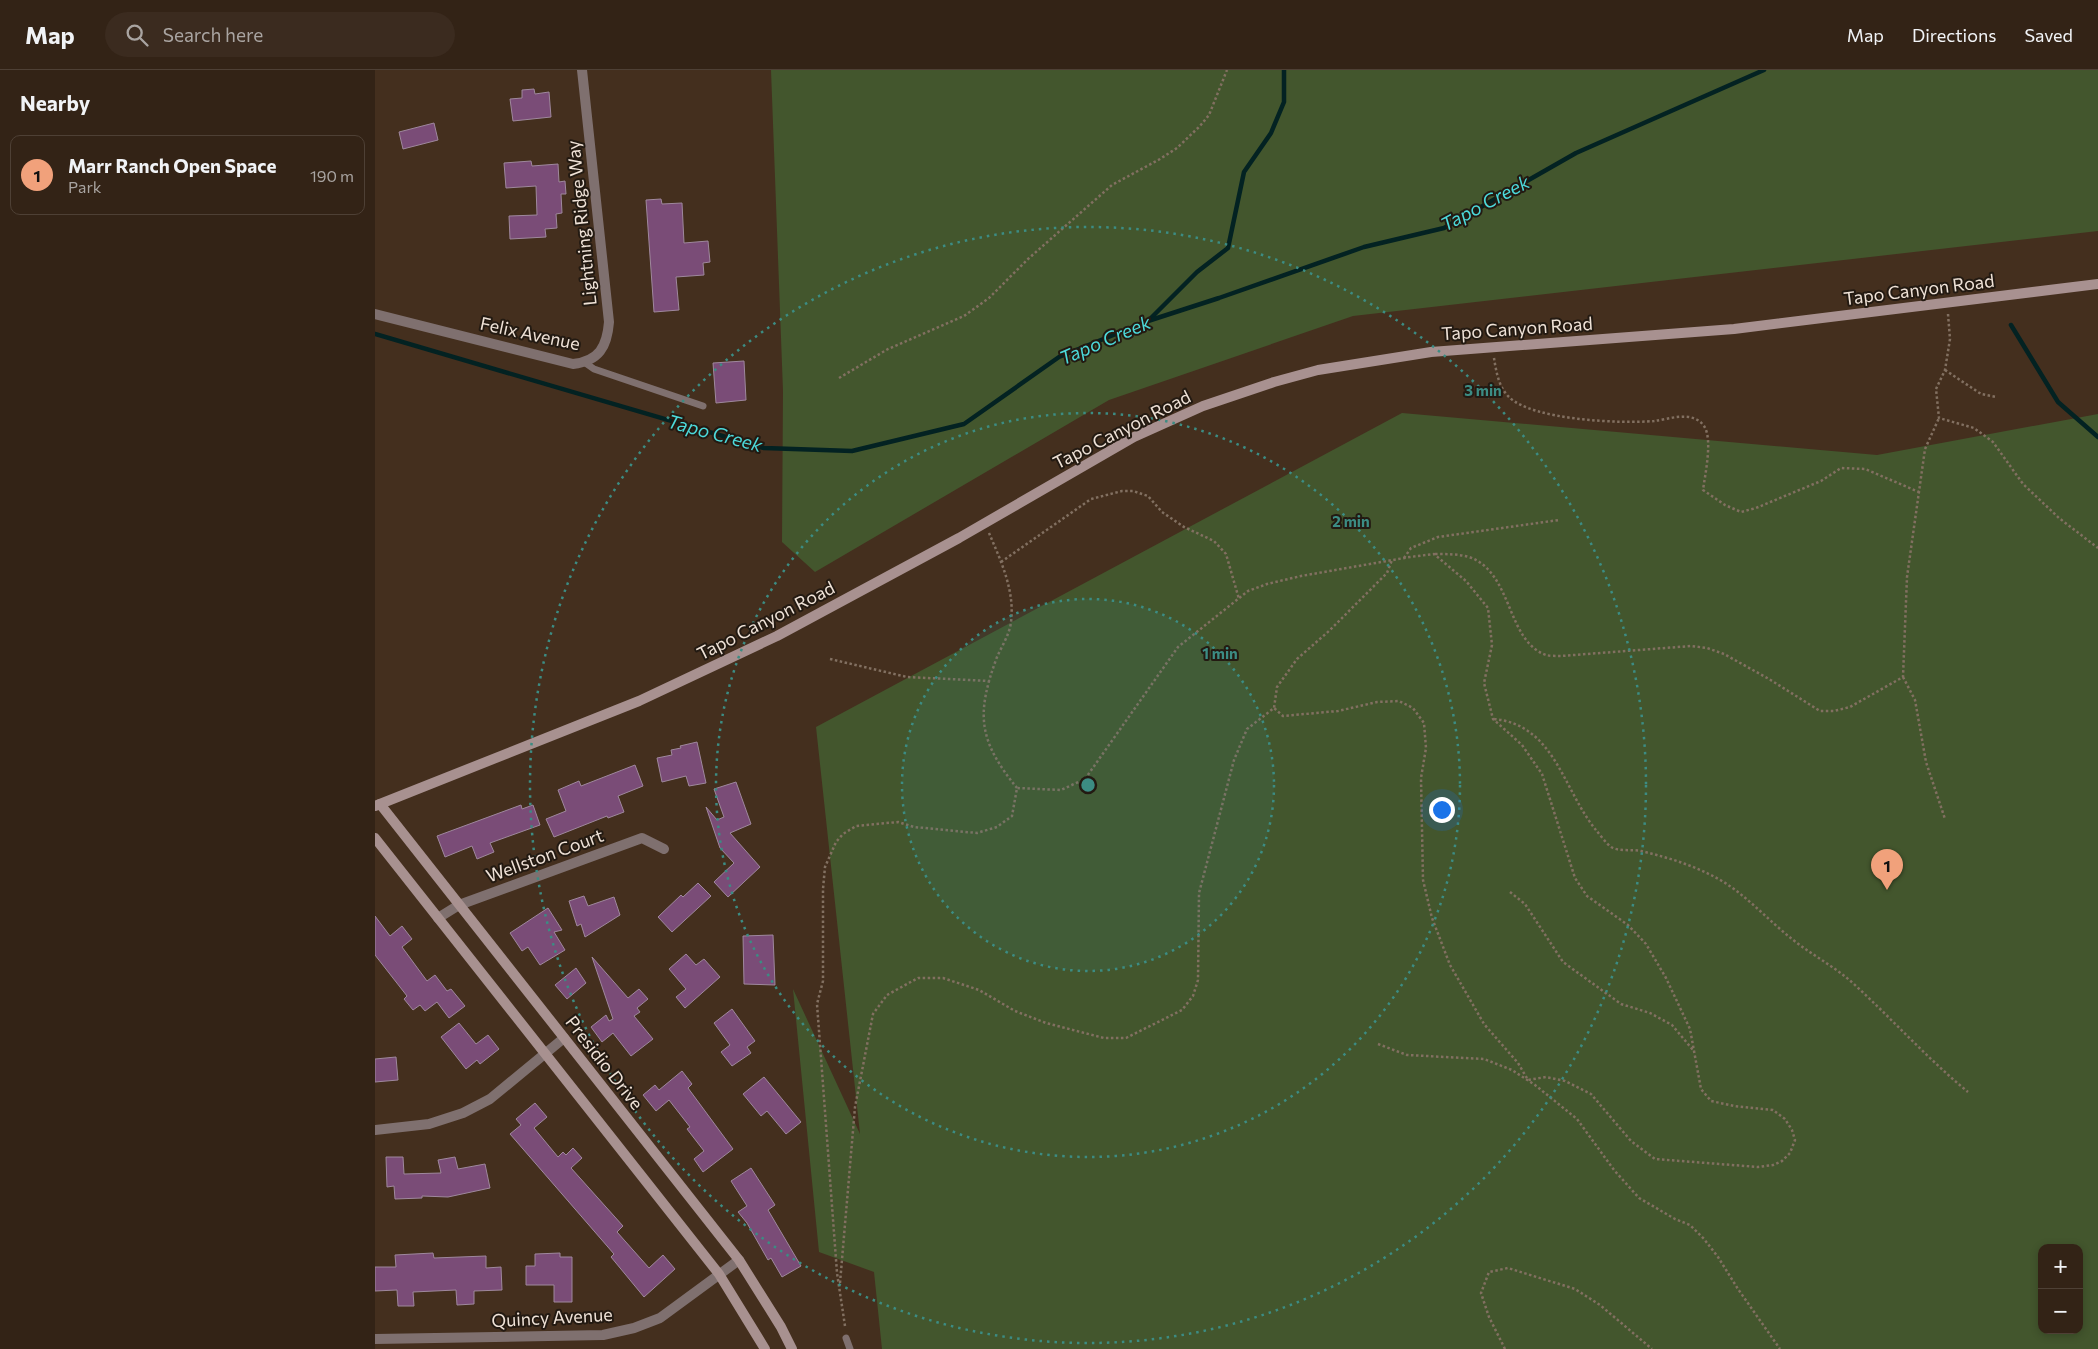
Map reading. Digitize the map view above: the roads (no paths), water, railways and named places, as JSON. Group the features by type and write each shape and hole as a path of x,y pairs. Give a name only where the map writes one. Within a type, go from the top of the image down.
{"main road":[{"name":"Tapo Canyon Road","path":"377,805 539,742 656,693 777,636 985,523 1134,437 1221,400 1274,382 1318,370 1431,352 1734,329 2098,284"},
{"name":"Presidio Drive","path":"377,805 459,905 739,1260 781,1327 792,1349"},
{"path":"375,838 719,1274 765,1349"}],"street":[{"name":"Lightning Ridge Way","path":"581,70 609,322 608,336 604,346 598,354 584,362"},
{"name":"Felix Avenue","path":"375,314 573,364 584,362"},
{"name":"Wellston Court","path":"438,918 459,905 642,838 664,849"},
{"path":"375,1130 429,1124 463,1113 490,1099 564,1038"},
{"name":"Quincy Avenue","path":"375,1339 603,1335 634,1328 660,1318 739,1260"}],"lane":[{"name":"Felix Avenue","path":"584,362 594,369 703,406"},
{"path":"846,1338 850,1349"}],"waterway":[{"path":"1150,319 1197,272 1228,248 1244,172 1271,133 1284,102 1284,70"},
{"name":"Tapo Creek","path":"375,334 764,448 852,451 964,424 1059,357 1148,321 1364,247 1444,228 1576,153 1764,70"},
{"path":"2011,325 2058,402 2098,437"}],"place":[{"name":"Marr Ranch Open Space","path":"1887,890"}]}
